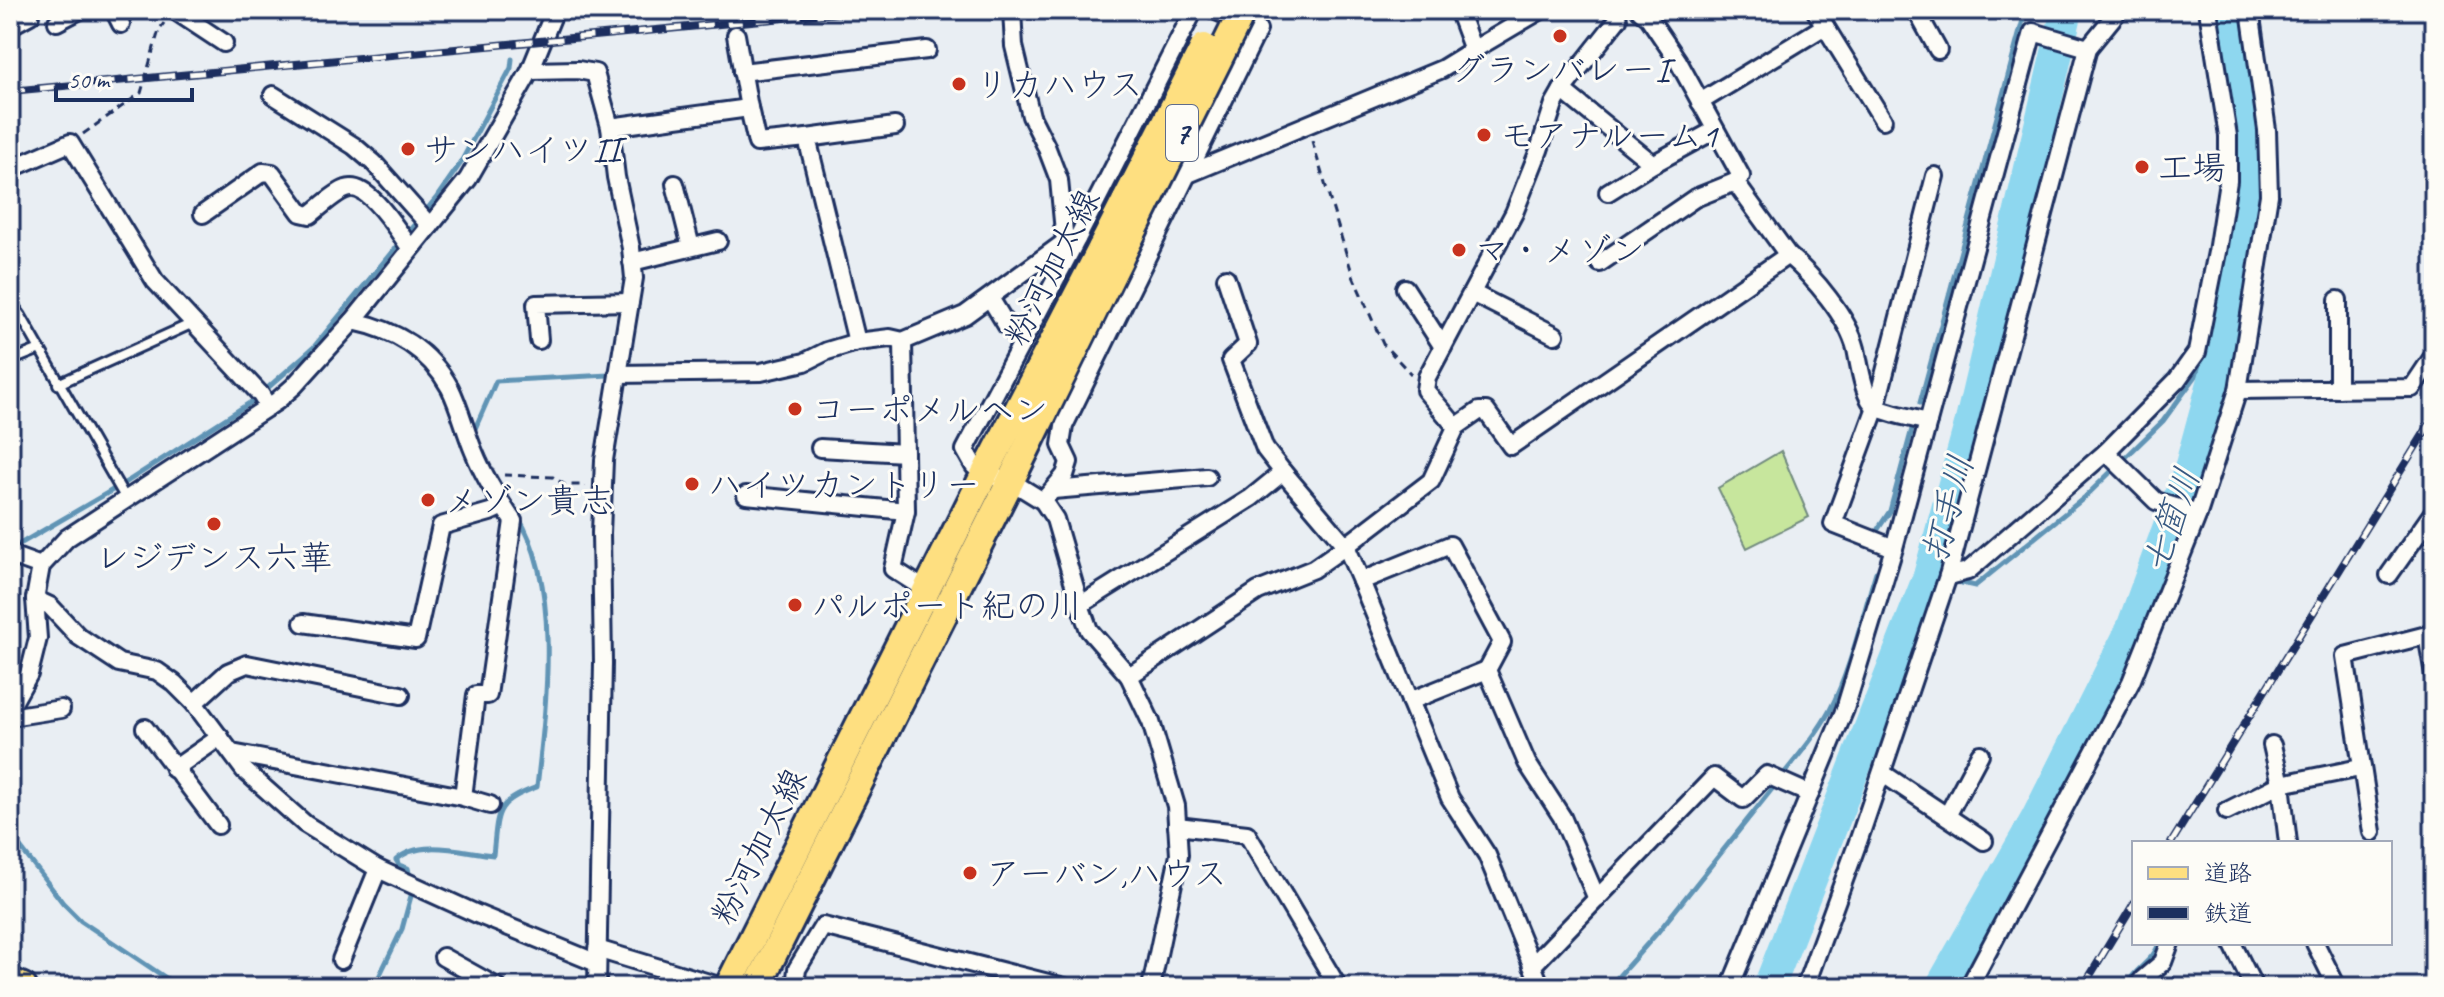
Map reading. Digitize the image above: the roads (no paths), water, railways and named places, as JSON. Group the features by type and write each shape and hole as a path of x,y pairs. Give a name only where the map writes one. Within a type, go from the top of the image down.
{"main road":[{"name":"粉河加太線","path":"757,987 1009,484 1223,10"},
{"name":"粉河加太線","path":"728,987 985,473 1112,252 1243,10"},
{"path":"10,981 23,987"}],"street":[{"path":"10,26 30,15 29,10"},
{"path":"57,22 80,10"},
{"path":"10,708 29,674 38,638 35,599 41,566 120,489 261,397 294,386 353,321 404,239 422,217 468,179 530,71 555,10"},
{"path":"1012,10 1014,46 1031,116 1059,180 1071,240"},
{"path":"1194,10 1071,240 965,450 974,466 985,473 1048,496 1207,477"},
{"path":"1048,496 1065,475 1069,462 1061,445 1064,426 1258,30 1214,10"},
{"path":"1458,10 1473,50"},
{"path":"1188,174 1442,69 1541,10"},
{"path":"1815,10 1883,120"},
{"path":"1916,10 1938,50"},
{"path":"1805,987 1882,773 1948,576 2088,48 2119,10"},
{"path":"1948,576 1968,571 2106,452 2177,380 2197,352 2228,181 2228,136 2208,10"},
{"path":"1969,987 2131,682 2198,514 2238,390 2269,195 2267,130 2250,10"},
{"path":"1456,427 1425,390 1427,377 1514,213 1554,104 1619,13"},
{"path":"1600,263 1695,198 1735,182 1741,176 1650,13"},
{"path":"170,15 224,43"},
{"path":"1700,102 1825,26"},
{"path":"1730,987 1845,709 1894,548 2033,32 2088,48"},
{"path":"736,35 757,143 895,126"},
{"path":"742,72 927,50"},
{"path":"530,71 578,70 595,73 610,127 634,278 604,460 597,987"},
{"path":"1562,90 1653,164"},
{"path":"273,95 354,146 374,163 422,217"},
{"path":"610,127 749,108"},
{"path":"1608,192 1715,130"},
{"path":"807,138 857,342"},
{"path":"10,169 70,143 155,281 261,397"},
{"path":"203,214 263,172 272,173 301,213 310,215 346,188 357,188 368,193 404,239"},
{"path":"1894,548 1833,524 1876,407 1935,176"},
{"path":"1735,182 1788,255 1803,268 1832,305 1854,341 1868,400 1876,407 1928,422"},
{"path":"675,184 691,247"},
{"path":"618,374 761,372 805,362 857,342 890,338 903,341 965,315 1071,240"},
{"path":"632,262 718,241"},
{"path":"1129,676 1258,591 1313,569 1346,546 1431,481 1456,427 1479,411 1486,411 1511,446 1788,255"},
{"path":"1226,278 1248,344 1231,360 1265,449 1346,546 1450,798 1487,855 1541,987"},
{"path":"1405,288 1443,347"},
{"path":"1472,293 1555,335"},
{"path":"990,298 1007,326 1022,341"},
{"path":"2338,300 2338,389"},
{"path":"539,340 536,304 630,302"},
{"path":"353,321 382,327 434,363 451,390 484,475 513,521 488,695 476,695 463,797"},
{"path":"903,341 906,511 893,569 926,590"},
{"path":"2238,390 2412,388 2434,355"},
{"path":"820,448 905,453"},
{"path":"2106,452 2156,501 2198,514"},
{"path":"1080,605 1251,498 1283,472"},
{"path":"746,495 906,511"},
{"path":"1048,496 1089,630 1129,676 1151,722 1176,806 1179,855 1151,987"},
{"path":"303,623 416,639 441,526 503,506"},
{"path":"2389,575 2434,511"},
{"path":"1361,581 1450,545 1502,642 1487,670 1410,701"},
{"path":"11,552 16,557 41,566"},
{"path":"35,599 50,606 78,636 119,663 157,671 174,683 194,703 244,770 305,824 378,869 477,914 597,956 722,987"},
{"path":"2372,832 2345,656 2430,634 2434,674"},
{"path":"194,703 228,672 247,664 401,695"},
{"path":"1487,670 1527,763 1562,817 1597,899"},
{"path":"10,717 61,709"},
{"path":"145,728 218,825"},
{"path":"174,769 220,737"},
{"path":"2272,745 2281,784 2288,841"},
{"path":"232,753 463,797 490,805"},
{"path":"1947,816 1980,754"},
{"path":"2227,811 2281,784 2360,768"},
{"path":"1882,773 1984,841"},
{"path":"1532,966 1714,777 1743,799 1767,775 1810,794"},
{"path":"1177,826 1247,834 1338,987"},
{"path":"341,960 378,869"},
{"path":"795,987 797,969 823,926 1064,987"},
{"path":"2137,987 2163,962 2169,945"},
{"path":"2233,945 2254,987"},
{"path":"2316,945 2337,987"},
{"path":"443,957 497,987"}],"lane":[{"path":"10,301 120,489"},
{"path":"58,384 193,323"},
{"path":"10,361 40,349"}],"waterway":[{"name":"打手川","path":"1769,987 1929,576 1971,421 2067,10"},
{"name":"七箇川","path":"1941,987 2036,820 2131,631 2191,465 2226,335 2248,185 2247,135 2229,10"},
{"path":"1920,403 2023,20"},
{"path":"13,548 128,481 254,400 313,348 437,197 460,164 511,68 512,59"},
{"path":"1953,581 1975,586 2084,498 2163,421 2226,335"},
{"path":"474,431 496,381 609,375"},
{"path":"1878,529 1890,511 1912,429"},
{"path":"409,873 408,868 399,865 396,860 417,850 442,848 493,855 500,811 512,798 537,787 546,684 545,611 531,544 517,515"},
{"path":"1782,776 1830,710 1850,660 1876,572"},
{"path":"1929,576 1944,579"},
{"path":"1609,987 1658,932 1776,784"},
{"path":"10,834 63,903 81,921 176,987"},
{"path":"374,987 402,929 411,896"},
{"path":"2127,987 2158,945"}],"railway":[{"path":"10,91 869,10"},
{"path":"2172,841 2434,417"},
{"path":"2083,987 2132,906"}],"place":[{"name":"グランバレーI","path":"1560,36"},
{"name":"リカハウス","path":"959,84"},
{"name":"モアナルーム1","path":"1484,135"},
{"name":"サンハイツII","path":"408,149"},
{"name":"工場","path":"2142,167"},
{"name":"マ・メゾン","path":"1459,250"},
{"name":"コーポメルヘン","path":"795,409"},
{"name":"ハイツカントリー","path":"692,484"},
{"name":"メゾン貴志","path":"428,500"},
{"name":"レジデンス六華","path":"214,524"},
{"name":"パルポート紀の川","path":"795,605"},
{"name":"アーバン,ハウス","path":"970,873"}]}
